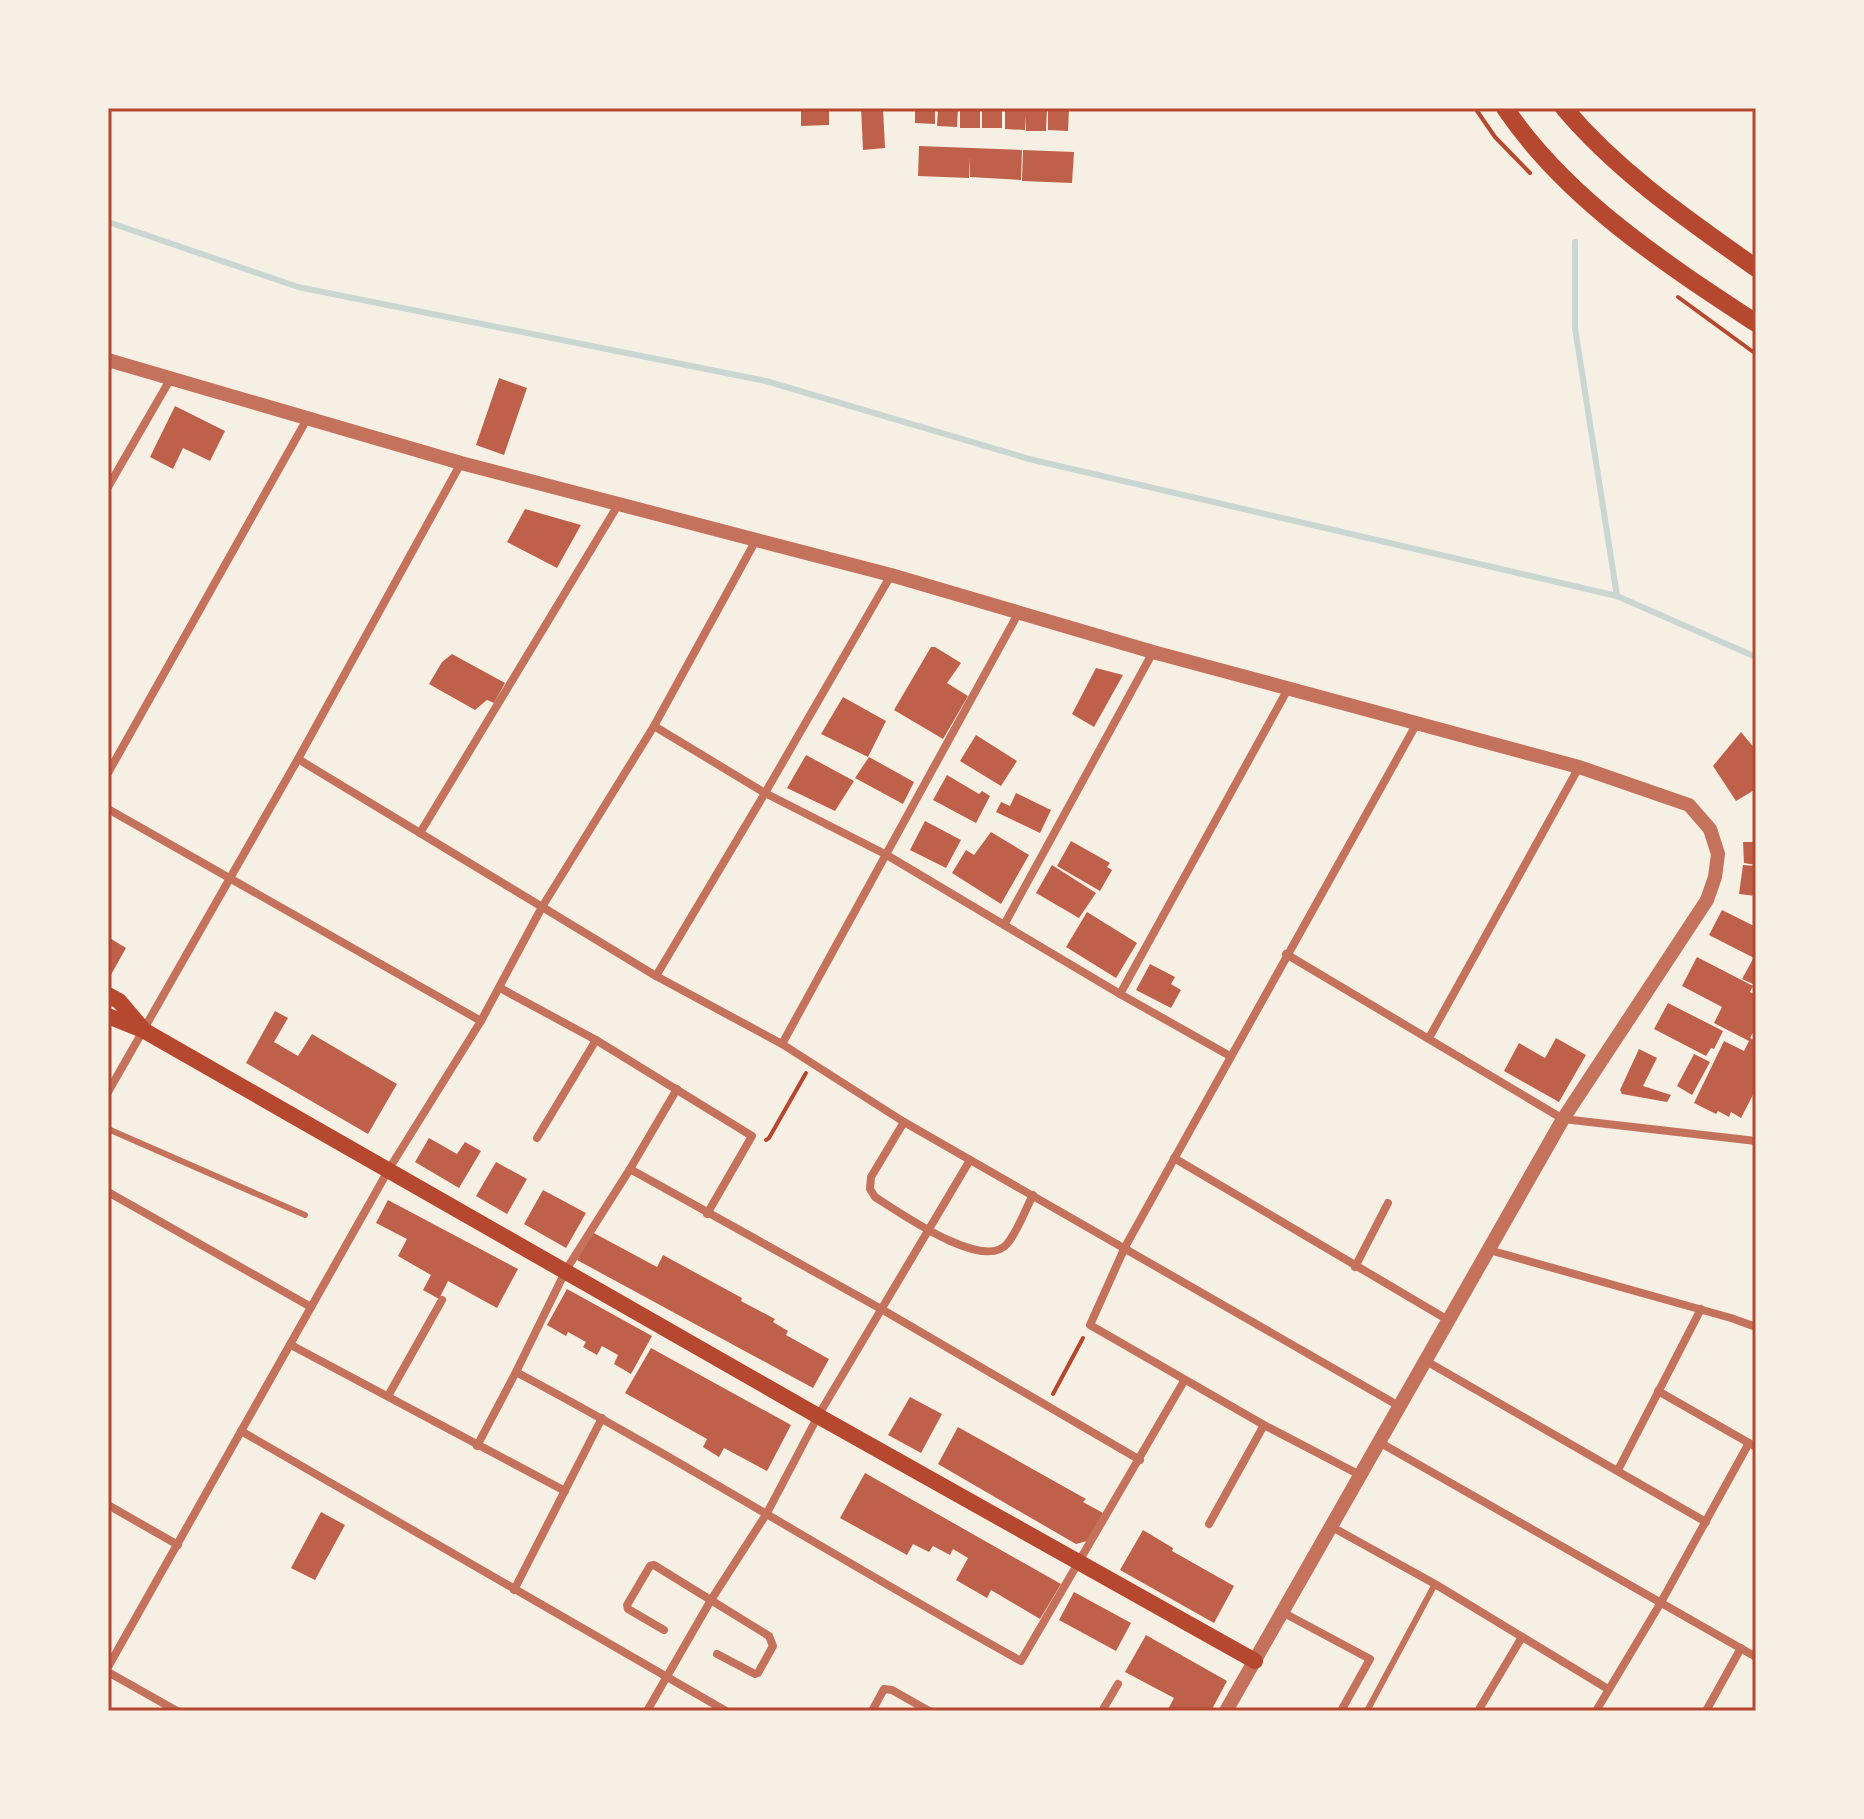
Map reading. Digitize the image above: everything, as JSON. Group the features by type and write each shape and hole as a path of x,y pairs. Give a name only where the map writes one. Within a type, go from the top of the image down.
{"highway":[{"path":"1505,108 1563,177 1603,213 1756,323"},
{"path":"1564,108 1592,141 1635,179 1756,268"}],"main road":[{"path":"108,995 119,1001 143,1030"},
{"path":"108,1016 143,1030 818,1416 1255,1661"}],"street":[{"path":"108,360 461,463 891,575 1153,652 1579,767 1689,805 1710,829 1718,854 1715,877 1707,900 1563,1119 1226,1711"},
{"path":"108,487 171,378"},
{"path":"108,773 307,419"},
{"path":"108,1092 298,759 461,463"},
{"path":"420,833 618,505"},
{"path":"177,1711 108,1669 389,1169 481,1021 542,907 654,726 756,540"},
{"path":"656,976 891,575"},
{"path":"782,1044 1019,612"},
{"path":"1004,925 1153,652"},
{"path":"1120,994 1289,687"},
{"path":"1360,1475 1184,1381 1090,1325 1125,1247 1417,723"},
{"path":"654,726 765,793 885,854 1230,1056"},
{"path":"298,759 656,976 782,1044 904,1122 1399,1406"},
{"path":"1429,1038 1579,767"},
{"path":"108,809 481,1021"},
{"path":"1286,954 1563,1119 1755,1138"},
{"path":"500,988 596,1040 752,1136 707,1214"},
{"path":"537,1138 596,1040"},
{"path":"477,1446 566,1270 677,1089"},
{"path":"904,1122 871,1177 870,1189 875,1197 929,1230 977,1252 991,1253 1006,1245 1033,1195"},
{"path":"1174,1158 1448,1320"},
{"path":"647,1711 711,1600 767,1513 818,1416 970,1160"},
{"path":"630,1169 883,1310 1140,1460"},
{"path":"108,1192 311,1307"},
{"path":"1355,1267 1388,1203"},
{"path":"1488,1249 1756,1327"},
{"path":"388,1396 442,1300"},
{"path":"1618,1470 1701,1309"},
{"path":"291,1345 565,1491"},
{"path":"1426,1361 1706,1522"},
{"path":"516,1372 602,1418 1021,1661 1184,1381"},
{"path":"1596,1711 1753,1445 1658,1391"},
{"path":"514,1590 602,1418"},
{"path":"1209,1524 1264,1425"},
{"path":"241,1431 726,1711"},
{"path":"1379,1442 1756,1657"},
{"path":"108,1505 178,1545"},
{"path":"1332,1527 1435,1584 1608,1689"},
{"path":"664,1630 628,1609 650,1566 654,1565 769,1636 772,1641 766,1659 755,1674 717,1654"},
{"path":"1282,1612 1370,1659 1341,1711"},
{"path":"1480,1710 1522,1637"},
{"path":"1706,1711 1741,1648"},
{"path":"1102,1711 1118,1684"},
{"path":"872,1711 884,1689 892,1690 929,1711"}],"lane":[{"path":"108,1129 305,1215"},
{"path":"1367,1711 1435,1584"}],"path":[{"path":"1475,108 1495,137 1535,178"},
{"path":"752,1136 764,1140 769,1138 812,1063"},
{"path":"1047,1406 1090,1325"}],"building":[{"path":"801,108 829,108 829,125 801,126"},
{"path":"861,108 883,108 885,148 863,150"},
{"path":"915,108 935,108 935,124 915,123"},
{"path":"938,108 958,108 957,127 937,126"},
{"path":"960,108 980,108 980,128 960,128"},
{"path":"982,108 1002,108 1002,128 982,128"},
{"path":"1005,108 1047,108 1046,131 1026,131 1026,116 1025,130 1005,129"},
{"path":"1048,108 1069,108 1068,131 1048,130"},
{"path":"919,146 1022,150 1021,180 970,177 970,157 969,178 918,176"},
{"path":"1023,150 1074,152 1072,183 1022,181"},
{"path":"499,378 527,388 504,455 476,445"},
{"path":"175,406 225,431 210,461 183,448 173,469 150,457"},
{"path":"525,509 581,525 557,568 507,542"},
{"path":"931,647 961,663 947,683 968,696 943,739 894,710"},
{"path":"452,654 505,683 494,703 487,700 475,710 429,684 442,662"},
{"path":"1096,668 1123,675 1094,727 1072,714"},
{"path":"843,697 886,721 868,757 821,734"},
{"path":"1741,732 1756,750 1756,789 1736,801 1713,766"},
{"path":"976,735 1017,761 1001,786 960,761"},
{"path":"806,755 854,781 835,811 787,788"},
{"path":"869,757 914,782 903,804 855,778"},
{"path":"947,775 979,794 982,791 990,796 976,823 933,800"},
{"path":"1016,793 1051,810 1040,833 996,812 1001,802 1010,806"},
{"path":"925,821 961,840 946,868 910,850"},
{"path":"991,832 1029,855 1001,904 952,873 966,850 974,855"},
{"path":"1071,841 1110,863 1107,867 1112,870 1100,891 1057,866"},
{"path":"1743,842 1756,842 1756,865 1744,863"},
{"path":"1052,865 1096,893 1079,918 1036,893"},
{"path":"1743,865 1756,866 1756,896 1739,894"},
{"path":"1722,910 1756,927 1756,959 1709,935"},
{"path":"1087,912 1137,943 1116,978 1066,947"},
{"path":"108,937 126,948 108,980"},
{"path":"1697,957 1753,986 1750,992 1756,995 1756,1027 1750,1038 1756,1041 1756,1089 1741,1118 1731,1112 1729,1117 1718,1111 1716,1114 1694,1103 1724,1041 1744,1051 1749,1041 1714,1023 1722,1007 1682,986"},
{"path":"1753,959 1756,961 1755,985 1742,979"},
{"path":"1150,964 1175,977 1171,984 1181,990 1171,1008 1136,990"},
{"path":"1668,1003 1723,1031 1714,1049 1711,1048 1706,1056 1654,1029"},
{"path":"275,1011 288,1018 274,1042 298,1056 312,1034 397,1084 368,1134 246,1063"},
{"path":"1556,1038 1586,1055 1559,1102 1504,1071 1519,1043 1545,1058"},
{"path":"1639,1049 1657,1058 1643,1086 1671,1095 1667,1102 1622,1094 1620,1090"},
{"path":"1694,1054 1710,1062 1692,1095 1677,1086"},
{"path":"429,1138 457,1154 465,1142 481,1151 459,1188 415,1162"},
{"path":"496,1162 527,1179 507,1214 476,1196"},
{"path":"543,1190 586,1213 566,1248 524,1224"},
{"path":"388,1200 518,1269 497,1308 448,1281 439,1299 423,1290 431,1275 398,1256 407,1239 376,1223"},
{"path":"592,1232 657,1267 663,1255 775,1319 773,1322 788,1331 786,1335 829,1359 813,1388 577,1260"},
{"path":"567,1289 652,1336 631,1374 614,1364 618,1355 602,1346 597,1355 583,1347 586,1342 568,1332 566,1336 547,1325"},
{"path":"651,1348 791,1425 767,1471 724,1448 719,1457 703,1447 707,1439 625,1393"},
{"path":"910,1397 942,1414 921,1453 888,1435"},
{"path":"958,1427 1086,1499 1083,1502 1103,1513 1087,1541 1076,1544 938,1464"},
{"path":"865,1473 1061,1584 1040,1619 991,1590 987,1598 956,1580 968,1558 953,1549 950,1555 933,1546 929,1552 913,1544 907,1555 840,1518"},
{"path":"321,1512 345,1525 315,1580 291,1568"},
{"path":"1143,1530 1173,1548 1172,1551 1234,1586 1214,1623 1120,1570"},
{"path":"1074,1592 1131,1623 1116,1651 1059,1620"},
{"path":"1146,1635 1227,1681 1211,1711 1167,1711 1174,1698 1125,1672"}],"waterway":[{"path":"108,222 298,287 766,381 1029,459 1617,596 1756,657"},
{"path":"1575,242 1575,328 1617,596"}]}
